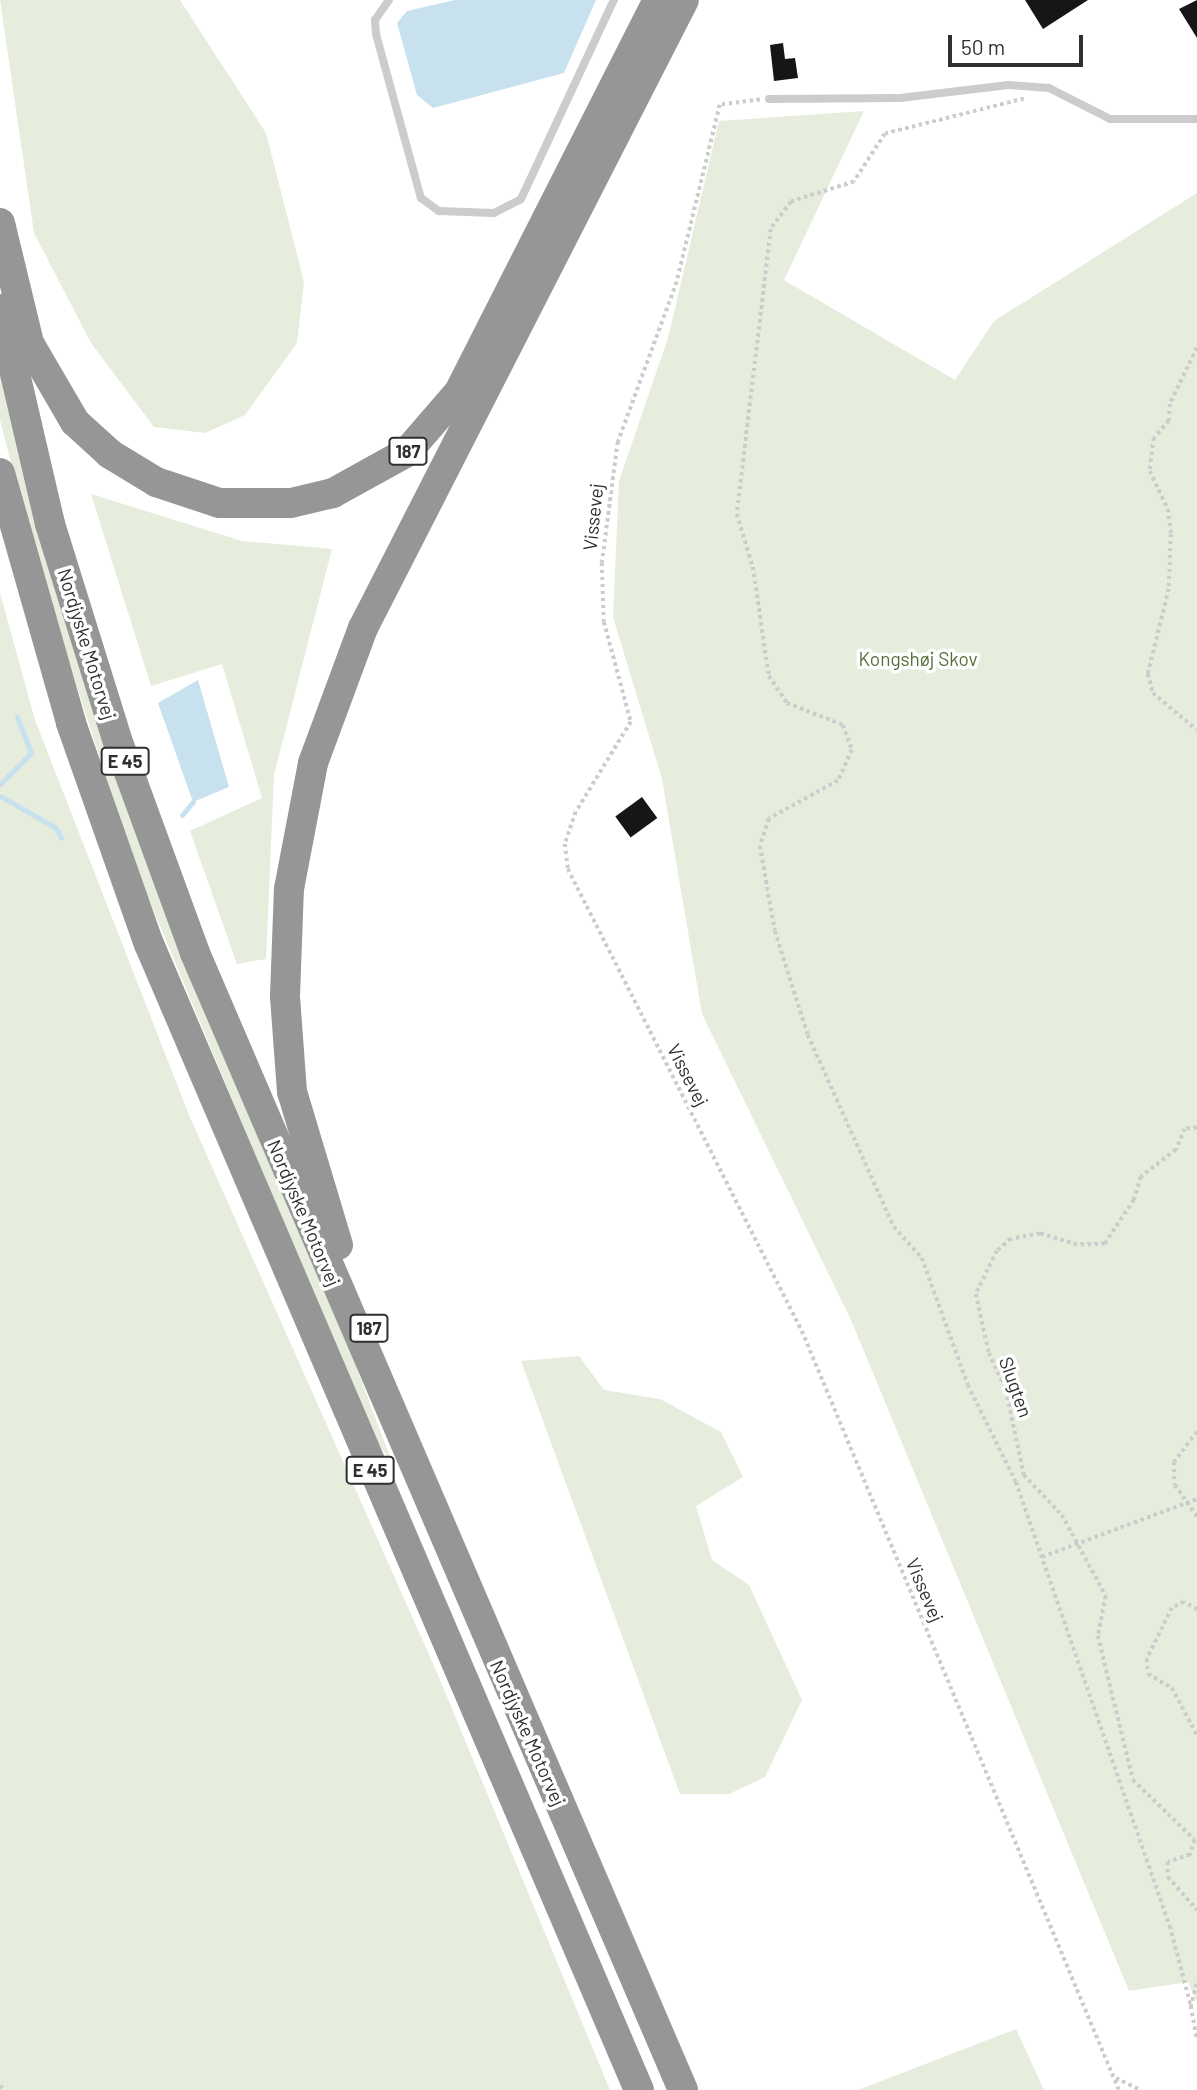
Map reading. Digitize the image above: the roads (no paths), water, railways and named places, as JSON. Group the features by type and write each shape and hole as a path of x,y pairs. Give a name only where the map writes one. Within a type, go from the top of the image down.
{"highway":[{"name":"187","path":"0,223 29,343 67,411 110,454 156,482 219,503 291,503 333,493 407,452 459,392 658,0"},
{"name":"187","path":"453,1561 302,1135 285,996 289,889 313,763 363,628 684,0"},
{"name":"Nordjyske Motorvej","path":"0,309 50,524 152,836 259,1108 683,2090"},
{"name":"Nordjyske Motorvej","path":"0,473 112,845 250,1190 639,2090"},
{"path":"0,532 21,609 112,845"}],"lane":[{"path":"389,0 375,20 376,34 421,198 439,211 494,213 521,199 614,0"},
{"path":"769,99 900,98 1008,85 1049,88 1110,120 1197,119"}],"water":[{"path":"455,0 596,0 564,73 433,108 417,95 397,23 407,11"},
{"path":"198,680 229,787 193,802 158,703"}],"waterway":[{"path":"0,784 31,753 17,717"},
{"path":"0,796 56,828 61,838"},
{"path":"182,815 193,802"}],"park label":[{"name":"Kongshøj Skov","path":"918,659"}]}
